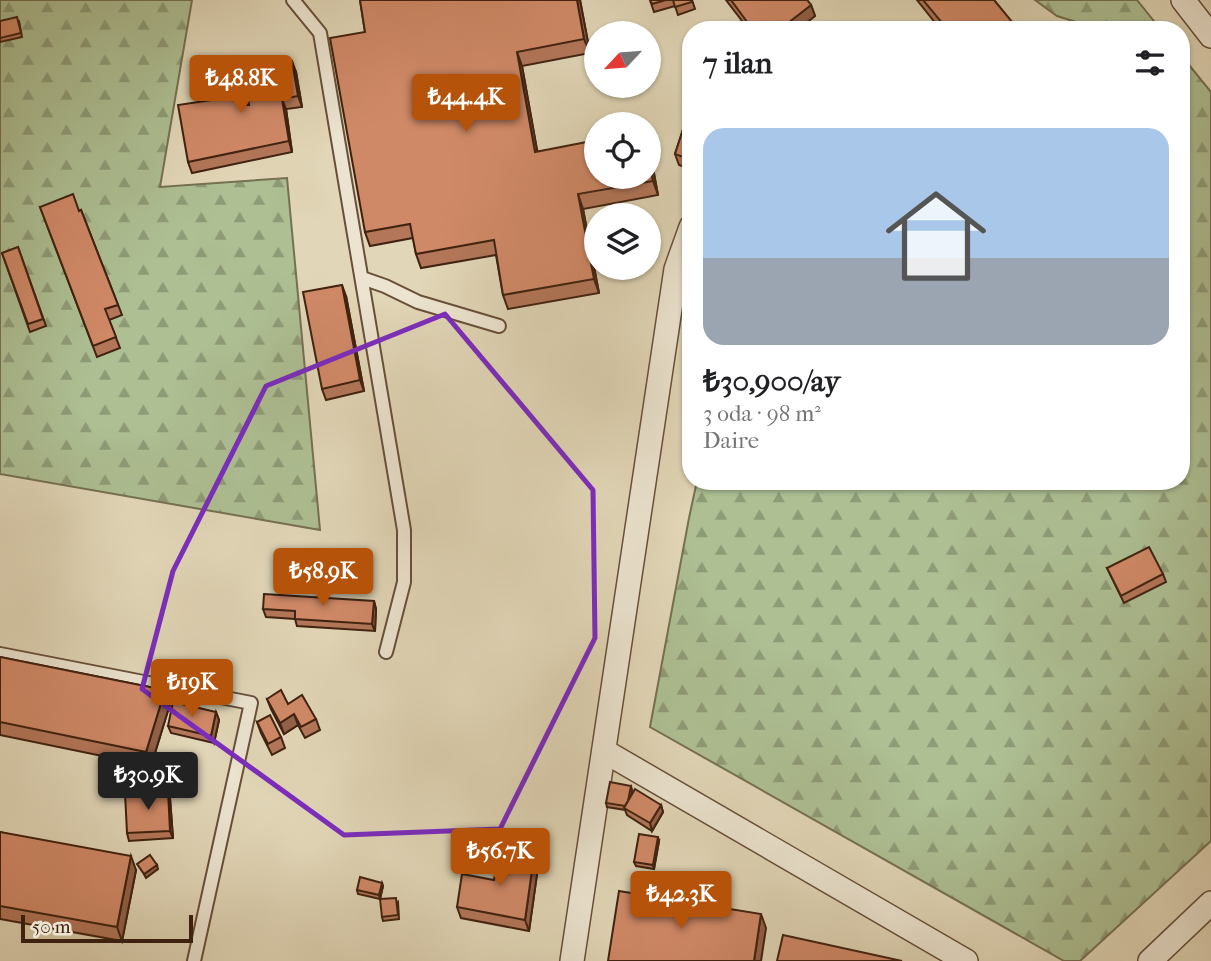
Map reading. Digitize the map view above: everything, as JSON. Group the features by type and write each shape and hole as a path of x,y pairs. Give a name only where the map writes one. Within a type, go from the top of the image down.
{"street":[{"path":"1183,0 1211,36"},
{"path":"572,961 676,269 682,252"},
{"path":"604,751 966,961"},
{"path":"1150,961 1211,903"}],"lane":[{"path":"293,0 320,33 404,530 404,582 386,652"},
{"path":"362,278 418,302 499,326"},
{"path":"0,653 251,703 194,961"}],"highlighted area":[{"path":"445,314 593,490 595,638 500,829 344,835 142,689 173,571 266,386"}],"green space":[{"path":"0,0 192,0 160,187 287,178 320,530 0,474"},
{"path":"1035,0 1137,0 1154,21 1073,21 1057,16"},
{"path":"1190,66 1211,92 1211,841 1080,961 1064,961 650,727 695,490 1190,490"}],"building":[{"path":"360,0 577,0 584,39 517,52 535,152 584,143 584,189 607,189 578,194 584,226 584,280 588,280 503,295 494,240 416,254 410,224 365,232 330,38 365,32"},
{"path":"650,0 666,0 652,4"},
{"path":"673,0 691,0 692,2 675,7"},
{"path":"731,0 807,0 811,5 791,21 746,21"},
{"path":"923,0 994,0 1011,21 940,21"},
{"path":"17,17 21,33 0,38 0,21"},
{"path":"292,61 298,96 282,99 289,141 188,162 178,105 245,95 249,105 243,68"},
{"path":"682,133 682,157 675,154"},
{"path":"73,194 118,305 105,309 116,337 93,346 40,207"},
{"path":"18,247 43,319 28,324 2,253"},
{"path":"342,285 360,380 322,389 303,292"},
{"path":"1149,547 1163,574 1121,596 1107,568"},
{"path":"264,594 374,601 372,624 295,619 295,611 263,609"},
{"path":"0,657 165,690 146,752 0,722"},
{"path":"281,690 288,704 302,695 316,719 301,727 294,714 280,723 267,699"},
{"path":"173,702 216,712 211,736 168,726"},
{"path":"270,715 281,737 268,744 257,722"},
{"path":"610,782 631,786 625,806 606,803"},
{"path":"635,789 661,805 650,823 624,808"},
{"path":"168,791 170,831 127,833 125,793"},
{"path":"0,832 131,856 117,927 0,906"},
{"path":"639,834 658,837 653,865 634,862"},
{"path":"500,850 534,856 525,920 457,907 462,874 494,880"},
{"path":"150,855 157,865 144,874 137,864"},
{"path":"360,877 382,883 379,895 357,890"},
{"path":"619,891 761,914 754,961 608,961"},
{"path":"396,898 398,915 382,917 380,899"},
{"path":"783,935 902,961 777,961"}]}
